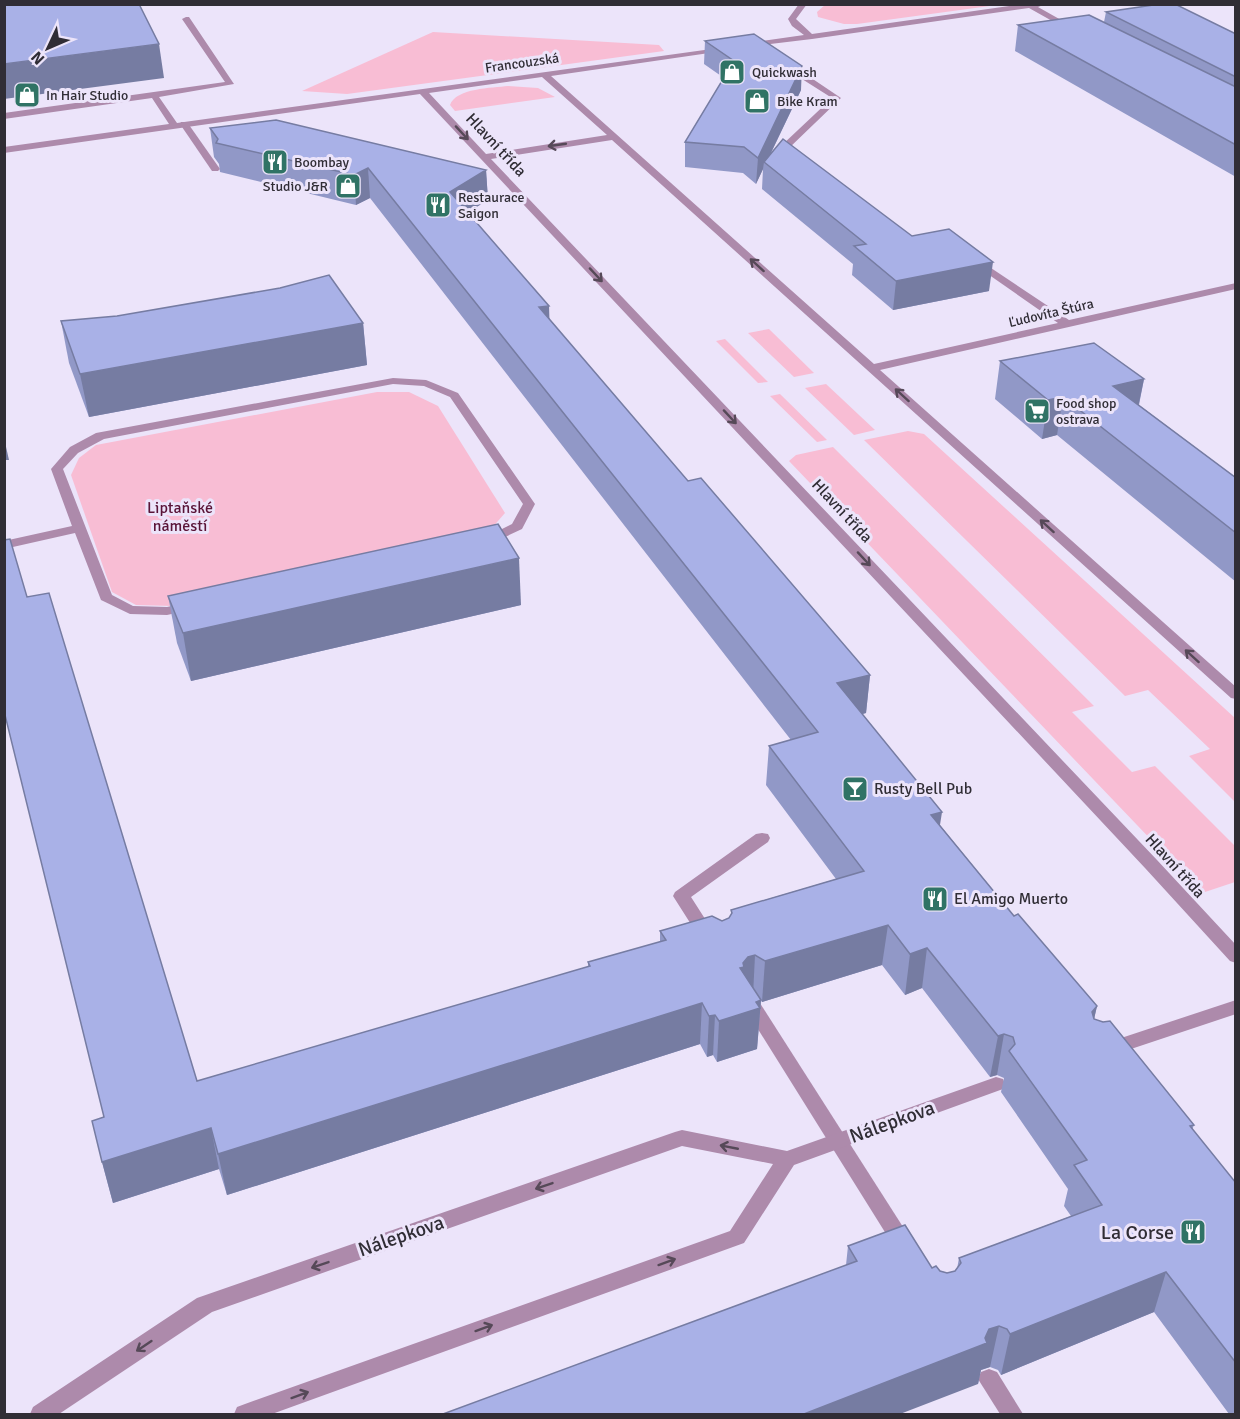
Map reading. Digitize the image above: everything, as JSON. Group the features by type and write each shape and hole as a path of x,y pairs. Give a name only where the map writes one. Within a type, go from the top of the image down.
{"street":[{"path":"804,4 792,19 812,37"},
{"name":"Francouzská","path":"4,150 1043,4"},
{"path":"1030,6 1077,31"},
{"path":"4,116 230,84 186,19"},
{"path":"753,45 763,50"},
{"path":"781,158 784,148 837,98 782,62"},
{"path":"544,74 1236,695"},
{"name":"Hlavní třída","path":"422,91 1236,957"},
{"path":"154,95 215,169"},
{"path":"484,157 615,137"},
{"path":"963,251 1068,325"},
{"name":"Ľudovíta Štúra","path":"872,368 1236,285"},
{"path":"393,381 426,383 454,395 529,504 517,526 488,542 167,611 130,610 106,597 79,528 57,469 74,450 100,436 393,381"},
{"path":"4,545 79,528"},
{"path":"719,953 681,896 762,838"},
{"path":"752,1005 916,1265"},
{"path":"1094,1054 1236,1007"},
{"name":"Nálepkova","path":"41,1414 205,1305 682,1138 787,1159 996,1084"},
{"path":"245,1414 737,1237 787,1159"},
{"path":"989,1379 1012,1414"}],"green space":[{"path":"825,5 997,5 844,24 818,17 817,12"},
{"path":"433,32 659,45 664,51 347,94 302,91"},
{"path":"508,86 538,88 555,97 455,111 450,105 459,95 467,92"},
{"path":"769,329 814,373 794,377 748,333"},
{"path":"725,339 768,382 758,383 716,341"},
{"path":"826,384 875,430 854,435 805,388"},
{"name":"Liptaňské náměstí","path":"377,392 409,392 438,406 505,513 491,529 173,606 136,605 112,592 71,475 79,458 96,445"},
{"path":"780,394 827,440 817,442 770,396"},
{"path":"908,431 924,434 1235,718 1235,802 1189,756 1210,749 1148,690 1125,696 864,440"},
{"path":"833,447 1094,706 1072,712 1132,772 1155,766 1235,846 1235,882 1202,893 789,461 796,455"}],"building":[{"path":"4,4 139,4 159,44 4,64"},
{"path":"1175,4 1236,34 1236,77 1106,12"},
{"path":"1089,15 1236,87 1236,145 1018,25"},
{"path":"754,34 802,66 758,158 744,147 685,142 734,61 705,41"},
{"path":"276,120 486,170 450,192 549,306 539,307 688,481 701,478 870,675 837,683 942,812 931,815 1014,916 1018,914 1097,1006 1092,1012 1094,1019 1103,1022 1110,1021 1194,1125 1190,1126 1236,1183 1236,1363 1166,1272 1010,1334 1007,1329 999,1326 989,1329 985,1338 987,1343 804,1414 443,1414 857,1261 848,1246 905,1225 932,1268 936,1266 940,1271 947,1273 955,1271 961,1263 959,1258 1102,1205 1074,1165 1087,1160 1009,1051 1015,1044 1013,1037 1004,1034 998,1036 927,948 910,954 888,925 765,961 755,955 748,957 743,963 744,967 740,968 761,1000 756,1002 760,1008 719,1021 715,1015 709,1016 702,1003 218,1154 211,1128 102,1162 92,1121 104,1117 4,711 4,540 10,539 27,597 49,593 197,1081 590,966 588,962 666,940 660,931 712,916 722,921 729,918 731,910 864,871 769,746 818,732 368,168 354,175 216,143 218,139 210,128"},
{"path":"783,139 912,236 949,229 993,262 896,281 854,246 866,244 764,162"},
{"path":"329,275 363,323 80,374 61,321 117,316 280,288"},
{"path":"1094,343 1144,379 1113,386 1236,478 1236,533 1063,397 1048,400 1000,361"},
{"path":"498,524 519,558 183,633 168,596"}],"place":[{"name":"Quickwash","path":"732,72"},
{"name":"In Hair Studio","path":"27,95"},
{"name":"Bike Kram","path":"757,101"},
{"name":"Boombay","path":"275,162"},
{"name":"Studio J&R","path":"348,186"},
{"name":"Restaurace Saigon","path":"438,205"},
{"name":"Food shop ostrava","path":"1037,411"},
{"name":"Rusty Bell Pub","path":"855,789"},
{"name":"El Amigo Muerto","path":"935,899"},
{"name":"La Corse","path":"1193,1232"}]}
